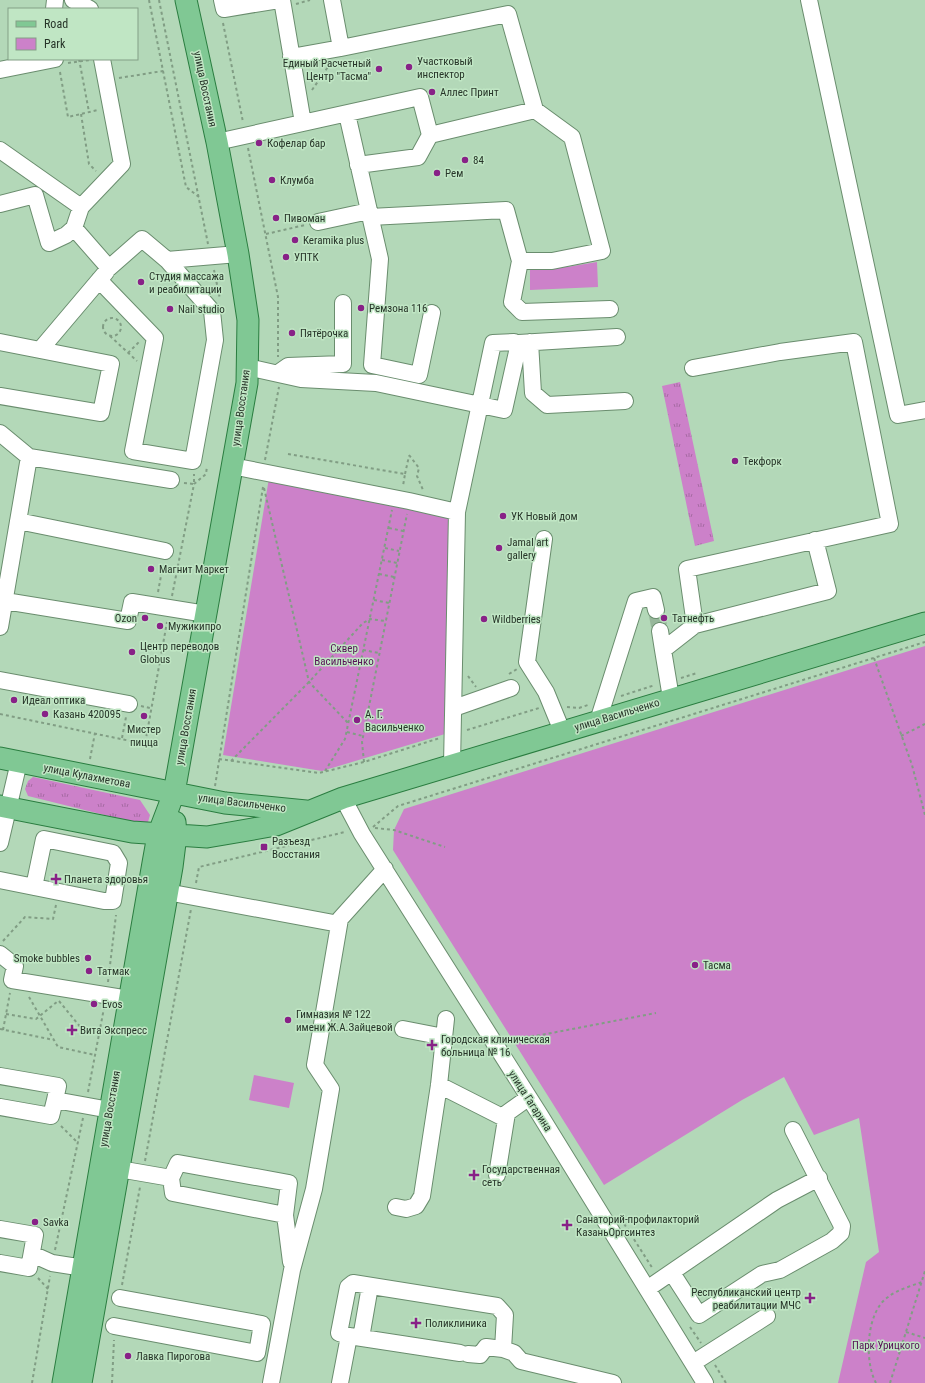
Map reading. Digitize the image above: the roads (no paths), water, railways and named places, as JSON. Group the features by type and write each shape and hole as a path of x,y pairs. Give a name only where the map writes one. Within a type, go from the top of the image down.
{"main road":[{"name":"улица Восстания","path":"64,1383 130,999 167,835 247,383 248,320 238,254 217,142 186,0"},
{"name":"улица Васильченко","path":"167,835 207,838 276,825 343,798 598,721 670,690 925,623"},
{"name":"улица Кулахметова","path":"9,760 174,793"},
{"name":"улица Васильченко","path":"174,793 225,803 311,811"},
{"path":"4,807 132,832 167,835"},
{"name":"улица Восстания","path":"81,1383 167,892 167,835"}],"street":[{"path":"73,0 88,8"},
{"path":"222,0 224,9 279,0"},
{"path":"282,0 304,123"},
{"path":"332,0 341,48"},
{"path":"809,0 898,415 925,410"},
{"path":"291,57 508,14 535,110 572,138 602,252 552,261 520,261"},
{"path":"0,204 35,195 49,243 66,235 74,228 81,207 122,164 111,106 97,60"},
{"path":"0,70 60,63"},
{"path":"217,142 420,97 430,134 418,157 358,165"},
{"path":"430,134 535,110"},
{"path":"347,114 380,259 372,366 419,375 432,313"},
{"path":"0,150 81,207"},
{"path":"318,222 370,214 506,210 520,261 512,302 522,312 610,309"},
{"path":"40,350 104,274 142,239 167,260 212,311 215,340 200,460 133,451 155,338 104,274 74,228"},
{"path":"167,260 238,254"},
{"path":"278,373 288,366 342,364 343,303"},
{"path":"247,367 301,379 376,383 504,410 519,343 617,337"},
{"path":"0,342 111,364 101,413 0,396"},
{"path":"452,765 457,512 481,406 493,343 514,342"},
{"path":"530,342 533,393 547,406 625,401"},
{"path":"693,368 780,352 854,342 890,524 687,569 695,624"},
{"path":"0,433 29,457 177,482"},
{"path":"0,627 29,457"},
{"path":"232,466 408,506 457,512"},
{"path":"18,521 165,551"},
{"path":"544,539 527,662 552,705 562,731"},
{"path":"663,650 695,624 828,591 815,540"},
{"path":"598,721 636,601 653,597 656,610"},
{"path":"5,601 128,621 132,602 206,614"},
{"path":"660,630 670,690"},
{"path":"0,680 129,704"},
{"path":"454,708 508,682"},
{"path":"0,843 9,760"},
{"name":"улица Гагарина","path":"343,798 362,834 386,870 705,1383"},
{"path":"0,880 104,901 113,901 119,862 113,853 44,839 34,886"},
{"path":"271,1383 280,1328 292,1270 314,1189 331,1089 315,1065 340,919 386,870"},
{"path":"167,892 339,924"},
{"path":"0,954 15,966 16,981 130,999"},
{"path":"396,1207 406,1210 416,1206 422,1196 439,1085 446,1019"},
{"path":"403,1029 444,1037"},
{"path":"0,1076 58,1086 52,1116 0,1107"},
{"path":"439,1085 506,1119"},
{"path":"497,1176 508,1113 528,1098"},
{"path":"55,1100 110,1110"},
{"path":"672,1273 699,1315 762,1274 780,1270 832,1241 841,1233 842,1226 819,1178 793,1130"},
{"path":"285,1215 173,1193 172,1178 178,1163 289,1183 285,1215 292,1270"},
{"path":"119,1169 172,1178"},
{"path":"647,1289 777,1200 819,1178"},
{"path":"0,1229 35,1235 29,1268 0,1263"},
{"path":"32,1254 52,1263 84,1268"},
{"path":"503,1349 505,1315 497,1306 352,1283 348,1287 339,1333 355,1337 464,1354 480,1355 486,1347 503,1349 514,1353 521,1361 613,1383"},
{"path":"340,1383 370,1286"},
{"path":"120,1298 280,1328"},
{"path":"693,1363 767,1316"},
{"path":"114,1326 257,1353 262,1324"}],"tunnel":[{"path":"656,610 660,631"}],"place":[{"name":"Участковый инспектор","path":"409,67"},
{"name":"Единый Расчетный Центр \"Тасма\"","path":"379,69"},
{"name":"Аллес Принт","path":"432,92"},
{"name":"Кофелар бар","path":"259,143"},
{"name":"84","path":"465,160"},
{"name":"Рем","path":"437,173"},
{"name":"Клумба","path":"272,180"},
{"name":"Пивоман","path":"276,218"},
{"name":"Keramika plus","path":"295,240"},
{"name":"УПТК","path":"286,257"},
{"name":"Студия массажа и реабилитации","path":"141,282"},
{"name":"Ремзона 116","path":"361,308"},
{"name":"Nail studio","path":"170,309"},
{"name":"Пятёрочка","path":"292,333"},
{"name":"Текфорк","path":"735,461"},
{"name":"УК Новый дом","path":"503,516"},
{"name":"Jamal art gallery","path":"499,548"},
{"name":"Магнит Маркет","path":"151,569"},
{"name":"Ozon","path":"145,618"},
{"name":"Татнефть","path":"664,618"},
{"name":"Wildberries","path":"484,619"},
{"name":"Мужикипро","path":"160,626"},
{"name":"Центр переводов Globus","path":"132,652"},
{"name":"Идеал оптика","path":"14,700"},
{"name":"Казань 420095","path":"45,714"},
{"name":"Мистер пицца","path":"144,716"},
{"name":"А. Г. Васильченко","path":"357,720"},
{"name":"Разъезд Восстания","path":"264,847"},
{"name":"Планета здоровья","path":"56,879"},
{"name":"Smoke bubbles","path":"88,958"},
{"name":"Тасма","path":"695,965"},
{"name":"Татмак","path":"89,971"},
{"name":"Evos","path":"94,1004"},
{"name":"Гимназия № 122 имени Ж.А.Зайцевой","path":"288,1020"},
{"name":"Вита Экспресс","path":"72,1030"},
{"name":"Городская клиническая больница № 16","path":"432,1045"},
{"name":"Государственная сеть","path":"474,1175"},
{"name":"Savka","path":"35,1222"},
{"name":"Санаторий-профилакторий КазаньОргсинтез","path":"567,1225"},
{"name":"Республиканский центр реабилитации МЧС","path":"810,1298"},
{"name":"Поликлиника","path":"416,1323"},
{"name":"Лавка Пирогова","path":"128,1356"}],"park label":[{"name":"Сквер Васильченко","path":"344,654"},
{"name":"Парк Урицкого","path":"886,1345"}]}
